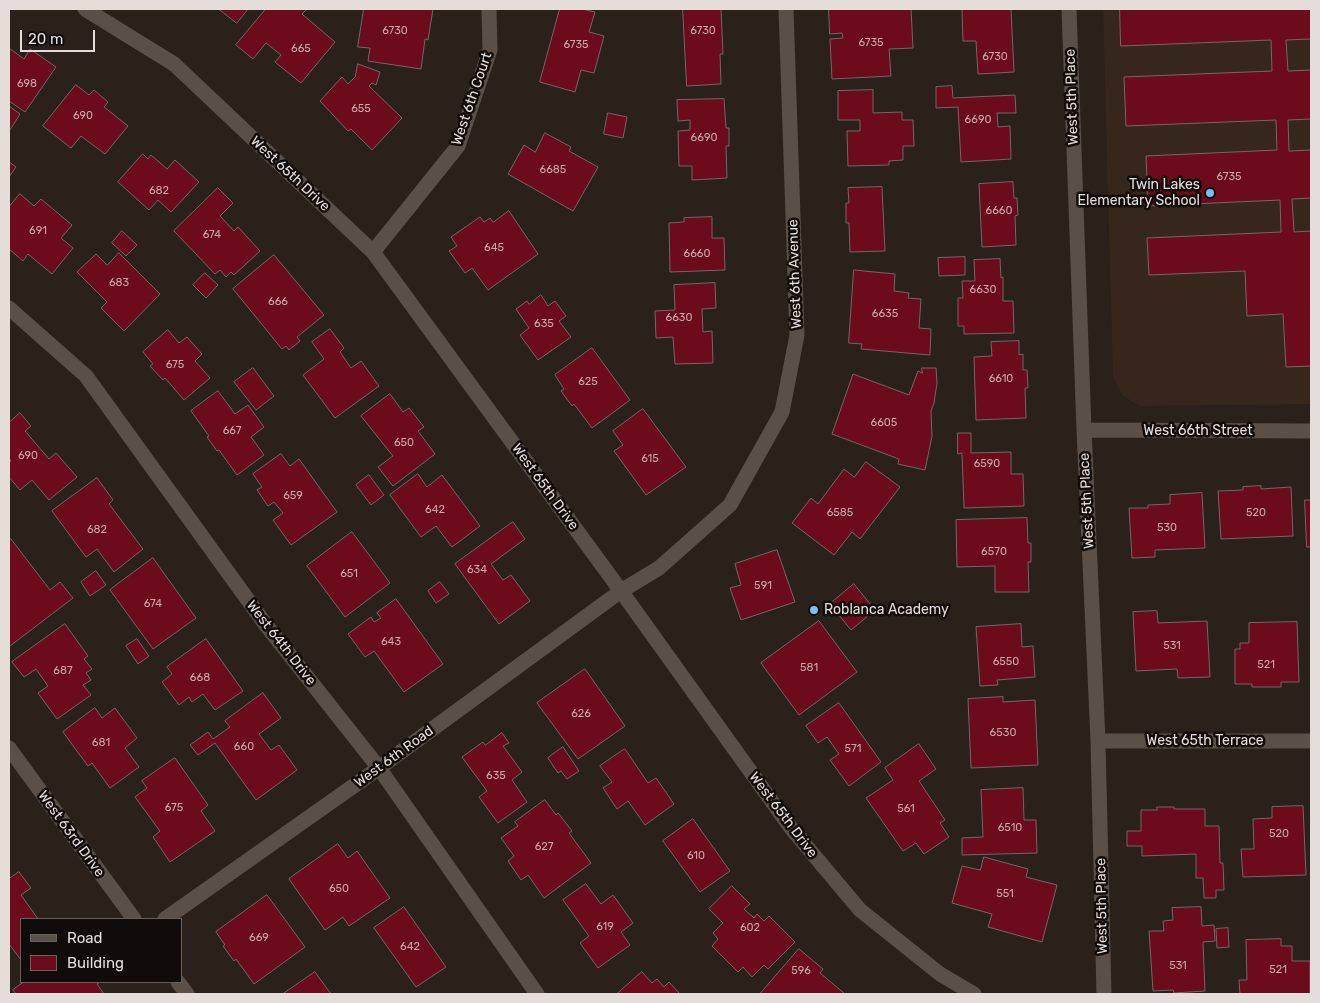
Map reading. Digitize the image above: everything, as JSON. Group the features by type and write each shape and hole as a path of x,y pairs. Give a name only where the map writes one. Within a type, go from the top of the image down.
{"street":[{"name":"West 65th Drive","path":"85,9 174,64 373,252 621,591 791,828 860,910 940,974 974,994"},
{"name":"West 6th Court","path":"373,252 458,146 490,50 488,9"},
{"name":"West 6th Avenue","path":"621,591 659,568 730,505 782,412 798,335 786,9"},
{"name":"West 5th Place","path":"1069,9 1084,430 1098,741 1104,994"},
{"name":"West 64th Drive","path":"9,308 86,376 266,625 379,768 537,994"},
{"name":"West 66th Street","path":"1084,430 1311,431"},
{"name":"West 6th Road","path":"166,918 379,768 621,591"},
{"name":"West 65th Terrace","path":"1098,741 1311,741"},
{"name":"West 63rd Drive","path":"9,748 133,918"},
{"path":"179,983 187,994"}],"shaded area":[{"name":"Twin Lakes Elementary School","path":"1103,9 1311,9 1311,404 1139,406 1122,395 1113,377"}],"building":[{"path":"219,9 248,9 237,23"},
{"path":"266,9 307,9 302,14 335,42 301,83 275,62 281,55 266,43 253,59 236,45"},
{"path":"364,9 433,9 428,40 425,39 421,69 368,61 370,48 358,47"},
{"path":"560,9 582,9 595,12 589,32 604,36 594,73 581,70 575,92 540,82"},
{"path":"683,9 721,9 723,54 720,54 721,84 687,86"},
{"path":"829,9 911,9 913,48 889,49 891,76 832,79 830,39 843,38 842,33 830,34"},
{"path":"1011,9 1014,72 978,74 976,41 963,41 962,10"},
{"path":"1120,9 1311,9 1311,39 1286,40 1288,71 1311,70 1311,119 1288,120 1289,151 1311,150 1311,198 1292,199 1294,232 1311,231 1311,366 1286,367 1283,314 1247,316 1245,271 1149,275 1147,238 1281,232 1280,200 1148,206 1146,156 1277,150 1276,120 1126,126 1124,77 1272,71 1271,40 1121,46"},
{"path":"9,48 24,59 30,49 56,67 25,112 9,101"},
{"path":"358,64 380,72 376,85 372,83 369,86 402,118 372,150 351,129 348,131 320,101 342,77 348,84 355,77"},
{"path":"76,85 89,95 94,90 108,102 104,107 128,126 105,154 81,136 71,148 43,126"},
{"path":"952,86 953,98 1015,95 1016,113 997,113 998,127 1010,126 1011,159 961,162 958,107 936,108 936,87"},
{"path":"873,90 873,113 902,112 902,120 913,120 914,146 903,146 903,160 889,161 889,165 848,166 847,131 860,131 860,120 838,120 838,91"},
{"path":"724,99 726,128 729,128 729,146 726,146 727,178 692,180 692,166 679,166 678,131 690,130 690,120 678,121 677,100"},
{"path":"9,106 20,114 10,130 9,129"},
{"path":"608,113 627,117 623,138 604,134"},
{"path":"545,133 571,147 569,151 598,167 573,211 508,174 524,145 535,152"},
{"path":"143,154 148,159 151,155 167,169 175,160 199,182 171,212 158,200 149,210 118,182"},
{"path":"9,162 16,167 9,177"},
{"path":"1013,182 1014,198 1017,198 1018,215 1015,216 1016,245 982,247 979,184"},
{"path":"882,187 885,251 850,252 849,223 846,223 846,203 849,203 848,188"},
{"path":"218,188 233,203 220,216 234,231 238,227 260,251 234,275 231,272 226,277 220,270 215,274 174,231"},
{"path":"20,194 34,206 41,199 72,225 61,238 73,248 52,274 28,254 23,261 9,249 9,207"},
{"path":"509,211 538,254 488,290 472,268 465,273 449,251 457,246 451,237 480,217 484,222 490,218 493,222"},
{"path":"712,217 712,238 724,238 725,270 670,272 669,223 684,222 684,218"},
{"path":"122,231 137,245 126,256 112,243"},
{"path":"119,253 160,294 124,331 101,308 107,302 77,272 96,254 107,265"},
{"path":"274,255 324,315 297,337 300,341 289,350 286,346 282,349 233,289"},
{"path":"965,257 965,275 939,276 938,258"},
{"path":"1000,259 1001,278 1003,277 1003,301 1013,301 1014,333 964,334 964,326 958,326 958,298 963,298 962,281 975,281 974,260"},
{"path":"854,270 895,274 894,291 909,293 908,298 921,299 919,328 931,329 930,355 861,349 862,344 849,343"},
{"path":"205,273 218,285 206,298 193,285"},
{"path":"715,283 716,308 702,309 703,332 712,331 713,363 675,364 673,337 656,338 655,311 675,310 674,285"},
{"path":"541,295 548,306 555,301 566,316 559,321 571,337 538,360 520,335 529,328 516,309 527,301 529,304"},
{"path":"330,329 344,348 340,352 351,368 361,361 379,386 335,418 303,375 324,359 312,342"},
{"path":"168,330 179,343 187,337 202,354 195,361 210,378 184,400 165,378 163,380 150,366 153,364 143,352"},
{"path":"1019,341 1019,355 1023,354 1023,370 1027,370 1028,388 1025,388 1026,418 976,420 974,357 992,356 991,342"},
{"path":"592,348 630,400 592,428 574,404 572,406 561,391 564,389 555,375"},
{"path":"253,368 274,396 256,410 234,382"},
{"path":"922,368 936,368 937,383 931,411 932,436 925,470 898,464 899,459 832,434 853,374 909,395 918,371 922,373"},
{"path":"218,391 235,414 248,405 264,427 251,437 264,455 237,475 219,450 217,451 191,411"},
{"path":"390,394 403,412 409,408 424,427 418,431 435,454 393,486 378,467 393,456 361,416"},
{"path":"643,409 686,467 646,495 614,451 623,445 613,431"},
{"path":"20,413 31,426 25,431 49,459 56,453 77,477 49,500 32,480 20,490 9,477 9,462 11,461 9,458 9,423"},
{"path":"958,433 971,433 971,453 1011,452 1011,474 1023,474 1024,506 964,508 962,453 958,454"},
{"path":"281,454 290,466 299,459 337,512 291,545 273,520 283,513 274,502 268,506 257,490 262,487 253,474"},
{"path":"866,462 900,487 860,539 852,532 834,555 792,523 811,498 818,504 844,469 854,477"},
{"path":"418,474 427,487 442,475 480,526 452,547 436,526 421,537 390,495"},
{"path":"369,475 384,495 371,505 356,485"},
{"path":"97,478 113,500 109,504 143,549 114,572 97,549 86,557 52,511"},
{"path":"1261,486 1261,489 1291,487 1293,536 1221,539 1218,491 1243,490 1243,487"},
{"path":"1202,493 1205,548 1155,550 1155,557 1132,558 1129,508 1148,508 1148,505 1170,504 1170,495"},
{"path":"1305,500 1311,500 1311,547 1307,547"},
{"path":"1027,518 1028,543 1031,543 1031,562 1028,562 1029,592 995,592 995,566 957,567 956,520"},
{"path":"513,522 525,539 491,564 503,580 511,575 530,601 499,624 455,564"},
{"path":"352,532 390,583 345,617 307,566"},
{"path":"11,539 50,590 60,582 73,598 10,646 9,540"},
{"path":"777,550 795,602 741,620 730,588 741,585 735,564"},
{"path":"153,558 196,618 153,649 110,590"},
{"path":"96,571 106,585 90,596 81,582"},
{"path":"440,582 449,594 436,603 428,591"},
{"path":"854,584 875,610 851,630 830,604"},
{"path":"396,599 443,664 404,692 374,651 365,657 348,634 371,617 374,622 381,618 377,613"},
{"path":"1157,611 1158,623 1207,621 1210,677 1178,678 1177,669 1136,671 1133,612"},
{"path":"819,621 857,672 799,715 761,663"},
{"path":"1297,622 1299,682 1281,682 1281,687 1252,687 1252,684 1235,684 1235,649 1240,649 1240,643 1249,643 1249,623"},
{"path":"65,624 88,656 84,659 92,669 86,673 91,680 83,685 91,695 57,719 38,693 48,686 36,669 24,677 12,662"},
{"path":"1021,624 1022,647 1033,646 1035,677 997,680 998,685 980,686 976,627"},
{"path":"137,639 149,656 138,664 126,646"},
{"path":"206,639 243,691 215,710 203,694 192,702 189,697 179,705 162,682 172,674 167,667"},
{"path":"585,669 625,726 578,759 537,703"},
{"path":"263,693 281,718 259,734 271,750 279,745 297,770 256,800 215,743 198,755 190,745 208,732 213,739 230,727 225,721"},
{"path":"1003,697 1003,702 1035,700 1038,765 971,768 968,699"},
{"path":"839,703 881,762 849,786 830,760 839,754 827,737 818,743 806,726"},
{"path":"95,708 102,718 115,708 137,738 125,748 139,767 110,788 92,763 88,766 63,732"},
{"path":"502,733 509,743 503,746 522,772 512,780 527,802 498,823 479,797 487,791 462,757 483,742 485,745"},
{"path":"919,744 936,769 919,781 945,820 940,823 949,837 924,854 916,843 903,851 866,798 893,780 885,768"},
{"path":"563,747 579,771 567,779 561,771 558,773 548,758"},
{"path":"625,749 648,783 656,778 674,804 645,825 628,801 617,809 603,788 612,782 600,766"},
{"path":"175,758 208,805 201,811 215,831 170,862 153,837 160,831 135,797 147,788 142,781"},
{"path":"1023,788 1024,820 1036,820 1037,853 962,855 962,838 983,837 981,790"},
{"path":"545,800 556,815 558,813 572,831 569,833 591,863 544,898 528,875 521,880 508,861 514,856 501,838 518,826 515,822"},
{"path":"1303,806 1306,875 1243,877 1241,849 1254,849 1253,819 1272,818 1272,807"},
{"path":"1157,807 1205,809 1205,826 1219,826 1220,863 1223,863 1224,890 1216,890 1216,898 1204,898 1203,878 1196,878 1196,854 1142,856 1142,846 1127,846 1127,831 1141,831 1141,810 1157,810"},
{"path":"693,819 730,871 700,892 663,841"},
{"path":"338,844 348,858 357,851 390,898 349,926 343,917 325,930 289,879"},
{"path":"984,857 1028,869 1026,877 1057,885 1042,942 988,927 992,914 952,903 962,866 980,870"},
{"path":"19,872 31,888 21,895 37,918 20,918 20,959 9,944 9,879"},
{"path":"586,884 601,904 613,895 633,923 621,932 630,945 598,968 580,943 589,936 563,900"},
{"path":"732,886 750,904 744,909 754,918 757,914 764,921 769,916 795,942 768,969 764,965 752,977 743,967 738,972 712,946 718,939 713,933 723,923 709,909"},
{"path":"267,895 305,947 254,984 236,959 234,961 223,946 225,945 216,932"},
{"path":"404,907 446,967 416,987 374,928"},
{"path":"1201,907 1202,926 1214,925 1215,941 1203,942 1205,991 1174,993 1173,990 1153,991 1149,931 1164,931 1163,921 1173,920 1172,908"},
{"path":"1228,928 1229,947 1217,948 1216,929"},
{"path":"1281,939 1281,946 1292,946 1292,961 1310,961 1310,994 1240,994 1239,980 1247,980 1246,940"},
{"path":"799,949 823,969 820,973 845,994 761,993"},
{"path":"315,972 331,994 283,994"},
{"path":"642,972 652,983 657,979 664,987 669,982 680,994 617,994"},
{"path":"23,983 98,983 97,984 104,994 16,994 13,990"}],"place":[{"name":"Twin Lakes Elementary School","path":"1210,193"},
{"name":"Roblanca Academy","path":"814,610"}]}
